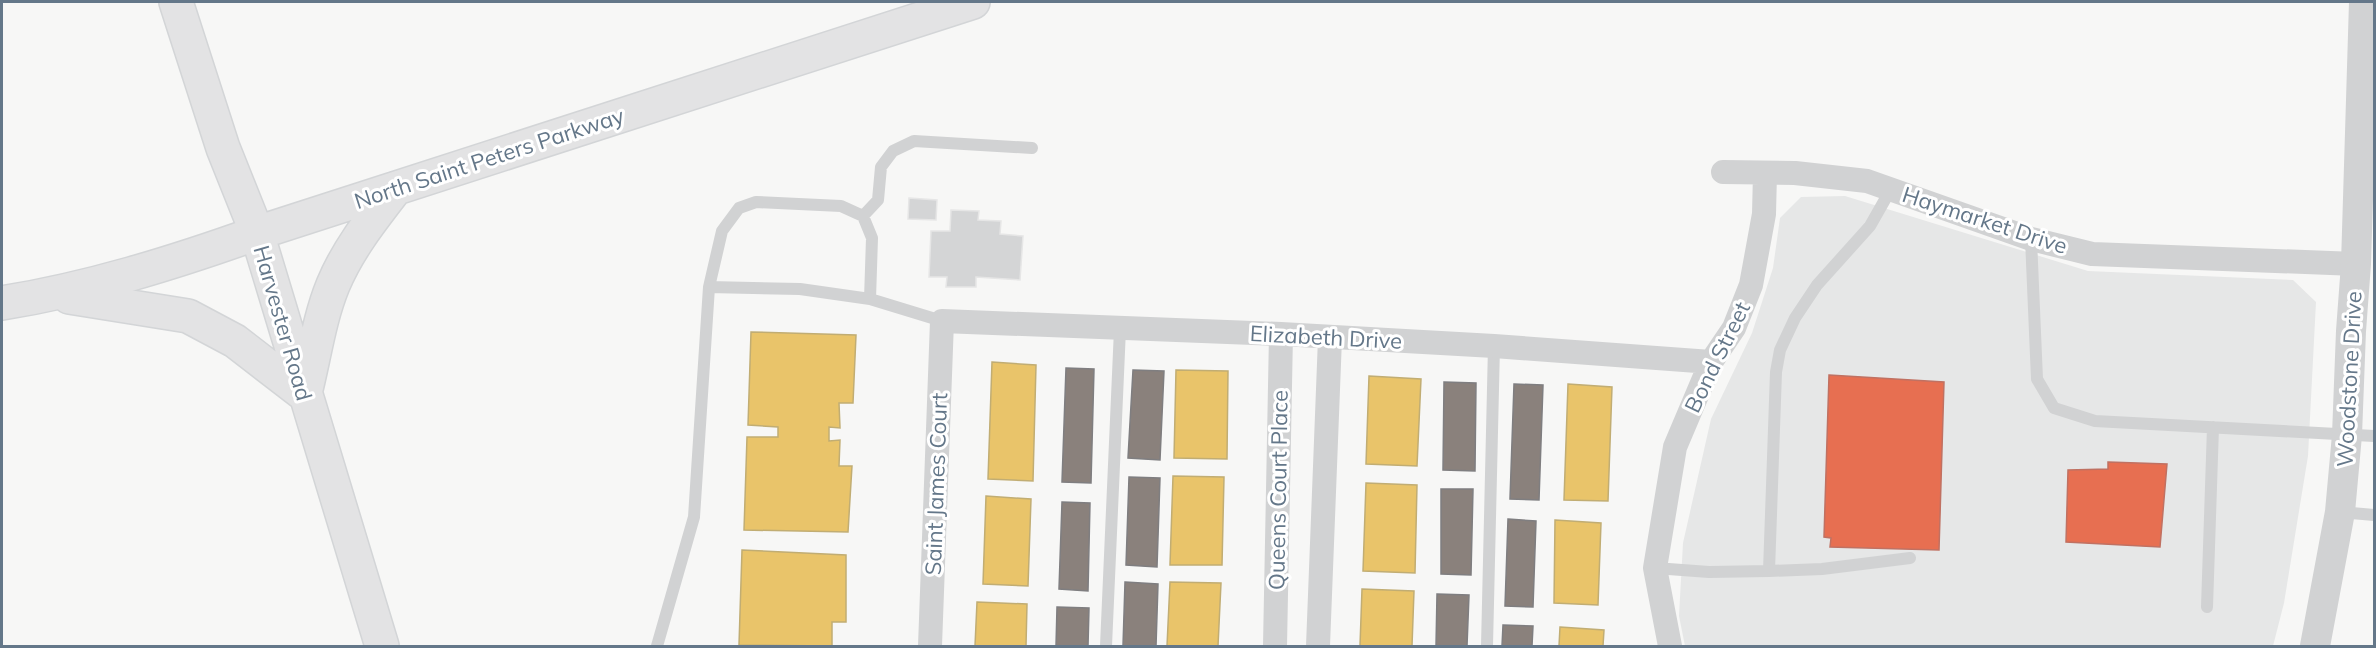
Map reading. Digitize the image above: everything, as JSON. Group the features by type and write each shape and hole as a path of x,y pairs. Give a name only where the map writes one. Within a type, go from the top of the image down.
{"main road":[{"name":"Harvester Road","path":"176,2 223,148 257,233 382,646"},
{"name":"North Saint Peters Parkway","path":"2,303 53,295 188,258 257,233 973,2"},
{"path":"53,295 188,316 235,341 305,395 332,287 347,255 368,223 396,188"}],"street":[{"name":"Woodstone Drive","path":"2316,646 2340,512 2361,435 2351,331 2356,264 2364,2"},
{"name":"Haymarket Drive","path":"1723,172 1795,173 1867,181 2031,240 2092,254 2356,264"},
{"name":"Bond Street","path":"1670,646 1655,568 1675,447 1711,362 1734,328 1751,285 1764,214 1765,173"},
{"name":"Elizabeth Drive","path":"942,321 1281,334 1494,346 1711,362"},
{"name":"Saint James Court","path":"930,646 942,321"},
{"name":"Queens Court Place","path":"1275,646 1281,334"},
{"name":"Queens Court Place","path":"1318,646 1330,338"}],"lane":[{"path":"863,216 878,200 881,167 893,151 914,141 1032,148"},
{"path":"1769,571 1776,372 1780,350 1795,318 1817,285 1870,226 1891,189"},
{"path":"657,646 694,517 709,287 722,231 739,208 756,202 841,206 863,216 872,238 870,299"},
{"path":"2031,240 2037,380 2054,408 2095,421 2361,435"},
{"path":"709,287 800,289 870,299 942,321"},
{"path":"1106,646 1120,329"},
{"path":"1487,646 1494,346"},
{"path":"2207,607 2213,427"},
{"path":"2340,512 2374,515"},
{"path":"1655,568 1709,572 1822,569 1910,558"}],"shaded area":[{"path":"1845,196 2088,271 2293,280 2316,302 2308,456 2284,603 2273,646 1685,646 1679,616 1683,543 1711,419 1752,333 1773,268 1780,218 1801,197"}],"building: Homes":[{"path":"751,332 856,335 853,403 839,403 840,428 829,427 829,441 840,440 839,466 852,466 848,532 744,530 747,437 778,437 778,427 748,425"},
{"path":"992,362 1036,365 1033,481 988,479"},
{"path":"1176,370 1228,371 1227,459 1174,458"},
{"path":"1369,376 1421,379 1417,466 1366,464"},
{"path":"1568,384 1612,387 1608,501 1564,500"},
{"path":"1173,476 1224,477 1222,565 1170,565"},
{"path":"1366,483 1417,485 1415,573 1363,571"},
{"path":"986,496 1031,499 1028,586 983,584"},
{"path":"1555,520 1601,523 1598,605 1554,603"},
{"path":"742,550 846,555 846,622 832,622 832,646 739,645"},
{"path":"1170,582 1221,583 1218,646 1167,646"},
{"path":"1362,589 1414,591 1412,646 1360,646"},
{"path":"977,602 1027,604 1026,646 975,646"},
{"path":"1560,627 1604,630 1603,646 1559,646"}],"building: Shops":[{"path":"1829,375 1944,382 1939,550 1830,547 1831,538 1824,537"},
{"path":"2108,462 2167,464 2160,547 2066,542 2068,470 2108,469"}],"building: Industry":[{"path":"1066,368 1094,369 1091,483 1062,482"},
{"path":"1133,370 1164,371 1160,460 1128,458"},
{"path":"1444,382 1476,383 1475,471 1443,470"},
{"path":"1514,384 1543,385 1539,500 1510,499"},
{"path":"1129,477 1160,478 1157,567 1126,565"},
{"path":"1441,489 1473,489 1471,575 1441,574"},
{"path":"1062,502 1090,503 1088,591 1059,589"},
{"path":"1508,519 1536,521 1533,607 1505,606"},
{"path":"1125,582 1158,584 1156,646 1123,646"},
{"path":"1437,594 1469,595 1467,646 1436,646"},
{"path":"1057,607 1089,608 1088,646 1056,646"},
{"path":"1503,625 1533,626 1532,646 1502,646"}],"building: Other":[{"path":"909,198 937,200 936,220 908,219"},
{"path":"951,210 979,211 978,220 1001,221 1000,234 1023,236 1020,280 976,277 976,287 946,287 947,277 929,277 931,231 950,231"}]}
